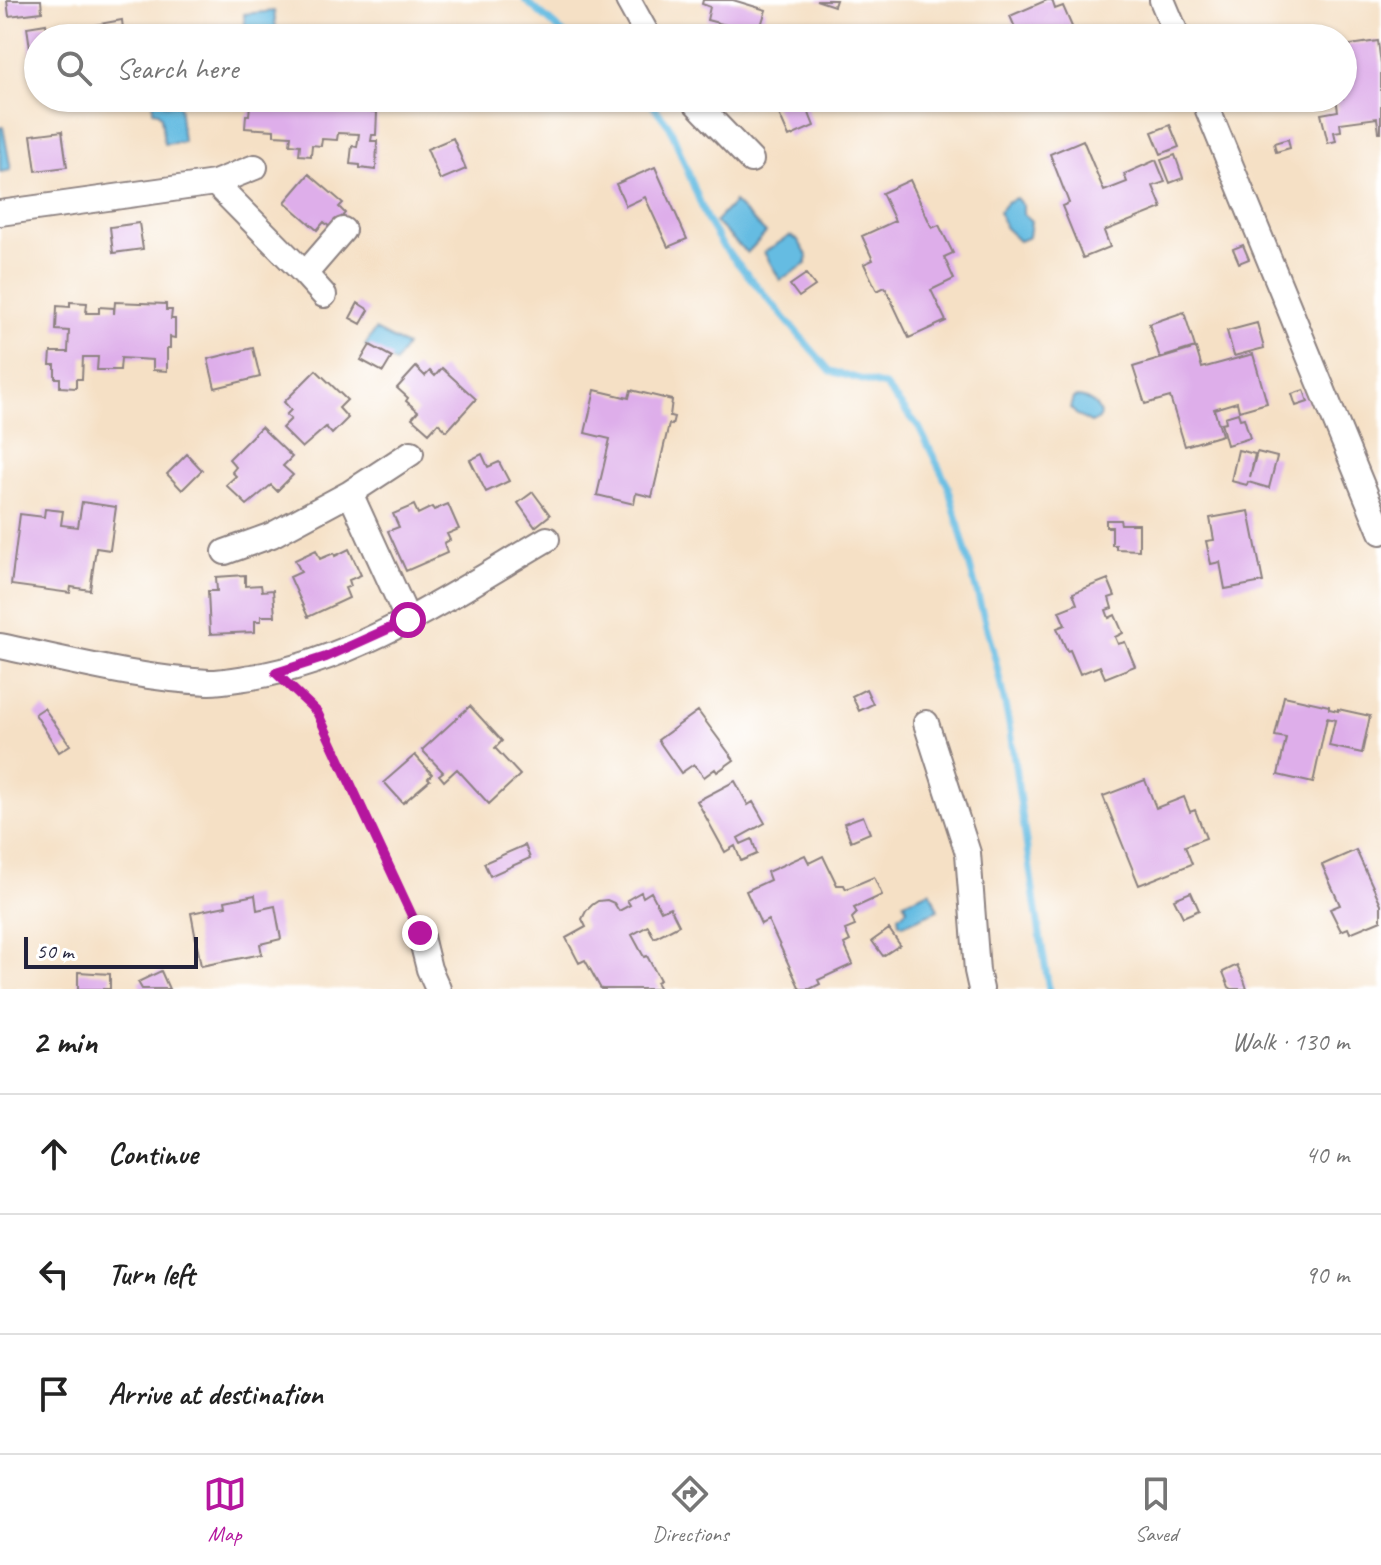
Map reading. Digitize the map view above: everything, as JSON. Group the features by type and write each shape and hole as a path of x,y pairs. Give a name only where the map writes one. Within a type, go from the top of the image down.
{"street":[{"path":"628,0 641,24"},
{"path":"1162,0 1172,24"},
{"path":"705,112 751,160"},
{"path":"1209,112 1381,532"},
{"path":"0,213 215,183 255,167"},
{"path":"215,183 324,295"},
{"path":"305,274 343,230"},
{"path":"225,552 272,535 350,493 411,453"},
{"path":"350,493 408,620"},
{"path":"0,646 120,671 212,682 276,673 326,657 408,620 547,539"},
{"path":"926,723 968,853 981,989"},
{"path":"420,933 429,969 438,989"}],"path":[{"path":"276,673 317,712 420,933"}],"water":[{"path":"274,11 275,24 245,24 244,14"},
{"path":"158,112 180,112 183,142 164,144"},
{"path":"0,127 3,127 11,170 0,172"},
{"path":"1016,198 1023,206 1023,214 1031,221 1029,237 1019,241 1005,228 999,212 1007,202"},
{"path":"734,202 766,233 747,253 715,222"},
{"path":"790,236 798,240 808,257 806,264 780,280 764,252"},
{"path":"375,330 406,346 395,363 365,346"},
{"path":"1073,398 1094,404 1099,411 1099,419 1091,423 1070,408"},
{"path":"930,891 938,910 903,925 899,923 898,915 907,908 904,902"}],"building":[{"path":"7,0 41,0 42,12 9,16"},
{"path":"703,0 733,0 766,10 762,24 722,24 707,20 710,7 702,4"},
{"path":"816,0 836,0 834,6"},
{"path":"1052,0 1055,9 1063,6 1071,24 1013,24 1010,16"},
{"path":"122,20 122,24 100,24"},
{"path":"1378,41 1381,132 1377,118 1340,123 1341,131 1334,132 1336,141 1328,143 1321,114 1357,112 1357,44"},
{"path":"249,112 377,112 376,135 372,135 371,141 377,141 376,170 350,164 352,146 357,147 359,134 338,133 337,140 322,139 321,146 312,145 311,156 299,155 300,145 290,144 291,136 274,135 274,130 245,128 246,115"},
{"path":"778,112 808,112 814,126 789,137"},
{"path":"1170,125 1179,147 1161,154 1152,132"},
{"path":"62,131 67,167 36,171 31,135"},
{"path":"453,138 466,169 440,180 427,149"},
{"path":"1288,139 1290,148 1276,152 1274,143"},
{"path":"1083,140 1104,191 1127,182 1124,174 1156,160 1165,182 1153,186 1162,208 1104,231 1110,247 1083,258 1062,206 1069,203 1050,154"},
{"path":"1175,155 1183,178 1170,183 1161,160"},
{"path":"655,167 687,239 668,247 645,197 626,206 616,184"},
{"path":"309,174 343,203 339,207 345,213 332,229 324,222 317,230 285,202"},
{"path":"910,180 932,228 939,225 953,253 944,257 954,279 931,290 946,321 909,338 885,287 877,291 864,264 873,260 862,236 895,221 882,193"},
{"path":"139,223 143,249 113,253 110,227"},
{"path":"1243,245 1249,259 1239,263 1233,249"},
{"path":"806,274 815,286 799,297 790,285"},
{"path":"70,302 87,303 86,313 99,313 99,307 114,308 114,314 115,302 166,304 166,310 172,310 171,319 175,319 175,338 170,337 170,348 167,348 167,371 153,370 153,360 121,358 120,370 97,370 98,357 83,357 82,379 76,379 76,388 60,387 60,378 55,378 55,365 50,365 51,352 68,352 69,331 56,330 57,306 70,307"},
{"path":"358,303 369,310 361,324 350,318"},
{"path":"1184,312 1195,347 1160,358 1149,324"},
{"path":"1257,323 1264,348 1234,356 1227,331"},
{"path":"370,345 392,357 383,372 361,360"},
{"path":"253,348 260,377 215,388 208,359"},
{"path":"1196,348 1202,368 1253,354 1267,403 1239,411 1237,402 1214,409 1222,435 1185,446 1170,397 1145,404 1133,367"},
{"path":"416,367 425,376 430,371 435,376 442,368 476,399 447,431 438,423 429,433 412,418 418,411 397,388"},
{"path":"316,370 347,400 339,408 348,418 332,434 326,427 302,448 282,428 291,419 286,415 291,410 284,402"},
{"path":"595,390 629,398 631,390 672,400 670,416 674,417 672,425 669,424 652,497 636,493 634,504 597,495 610,439 585,433"},
{"path":"1304,390 1308,402 1296,406 1292,394"},
{"path":"1238,413 1240,419 1244,418 1250,438 1227,445 1221,423 1226,422 1225,417"},
{"path":"261,427 292,457 283,466 293,475 277,491 271,485 247,505 226,485 236,476 232,472 236,467 229,459"},
{"path":"1238,450 1255,454 1250,477 1257,452 1277,457 1269,488 1231,481"},
{"path":"187,454 202,470 182,490 167,474"},
{"path":"482,454 488,467 499,462 509,481 486,492 470,460"},
{"path":"533,492 550,515 535,527 518,503"},
{"path":"82,502 116,507 110,550 96,548 90,590 71,587 70,593 11,585 20,514 44,517 45,509 63,511 61,525 78,527"},
{"path":"448,504 459,529 447,534 450,540 444,543 447,553 406,571 388,531 399,527 393,514 414,505 418,514"},
{"path":"1249,511 1263,582 1225,589 1220,562 1211,564 1206,541 1214,540 1210,518"},
{"path":"1106,520 1139,524 1139,550 1116,549 1116,545 1112,545 1112,527 1106,527"},
{"path":"349,549 361,575 349,580 351,586 345,588 349,598 308,617 290,577 301,572 295,560 316,550 320,559"},
{"path":"245,575 245,586 261,585 262,591 273,590 275,616 261,616 261,621 255,621 255,632 210,634 208,591 217,591 216,577"},
{"path":"1108,579 1115,596 1109,598 1112,608 1106,610 1109,618 1115,615 1123,633 1115,637 1118,644 1125,642 1135,666 1105,678 1100,666 1080,674 1057,628 1065,625 1059,611 1077,604 1073,593"},
{"path":"866,689 873,704 859,711 852,696"},
{"path":"1284,696 1329,706 1329,709 1370,716 1362,753 1329,746 1335,720 1327,718 1313,783 1278,775 1286,738 1275,736"},
{"path":"470,706 502,741 495,748 520,775 489,804 457,769 444,781 439,775 443,772 422,750"},
{"path":"44,708 70,745 59,752 35,714"},
{"path":"698,711 734,760 704,777 694,764 681,773 658,740"},
{"path":"415,755 432,774 428,778 430,780 403,803 384,782"},
{"path":"1145,780 1156,808 1184,797 1190,812 1195,810 1206,838 1185,846 1192,864 1139,885 1103,796"},
{"path":"735,781 748,805 753,802 765,823 738,838 741,844 752,839 757,854 741,861 735,846 725,852 697,801"},
{"path":"863,816 870,833 851,841 844,823"},
{"path":"525,845 530,858 490,876 484,863"},
{"path":"1356,850 1381,904 1381,920 1350,933 1348,928 1341,931 1330,909 1340,905 1322,865"},
{"path":"805,855 809,863 823,856 837,885 844,885 846,889 874,877 882,895 854,908 857,913 852,918 855,926 845,930 850,941 844,944 853,964 818,980 820,984 810,989 800,989 768,920 761,924 746,891 770,880 767,872"},
{"path":"641,892 643,897 651,892 661,911 670,907 679,925 654,938 648,926 632,935 660,980 656,982 660,989 601,989 585,960 579,963 566,938 586,927 582,919 598,901 614,903 619,911 630,905 627,900"},
{"path":"1191,892 1199,910 1183,917 1174,899"},
{"path":"255,895 257,910 275,906 281,939 260,944 262,954 201,966 191,913 226,906 225,901"},
{"path":"889,929 900,945 883,956 872,941"},
{"path":"1237,965 1247,989 1229,987 1223,972"},
{"path":"161,971 169,989 142,989 138,982"},
{"path":"78,972 110,974 110,989 78,989"}],"waterway":[{"path":"525,0 553,24"},
{"path":"658,112 670,127 707,220 722,245 830,371 885,386 919,427 948,486 996,662 1009,724 1049,989"}],"route":[{"path":"408,620 326,657 276,673 317,712 420,933"}]}
